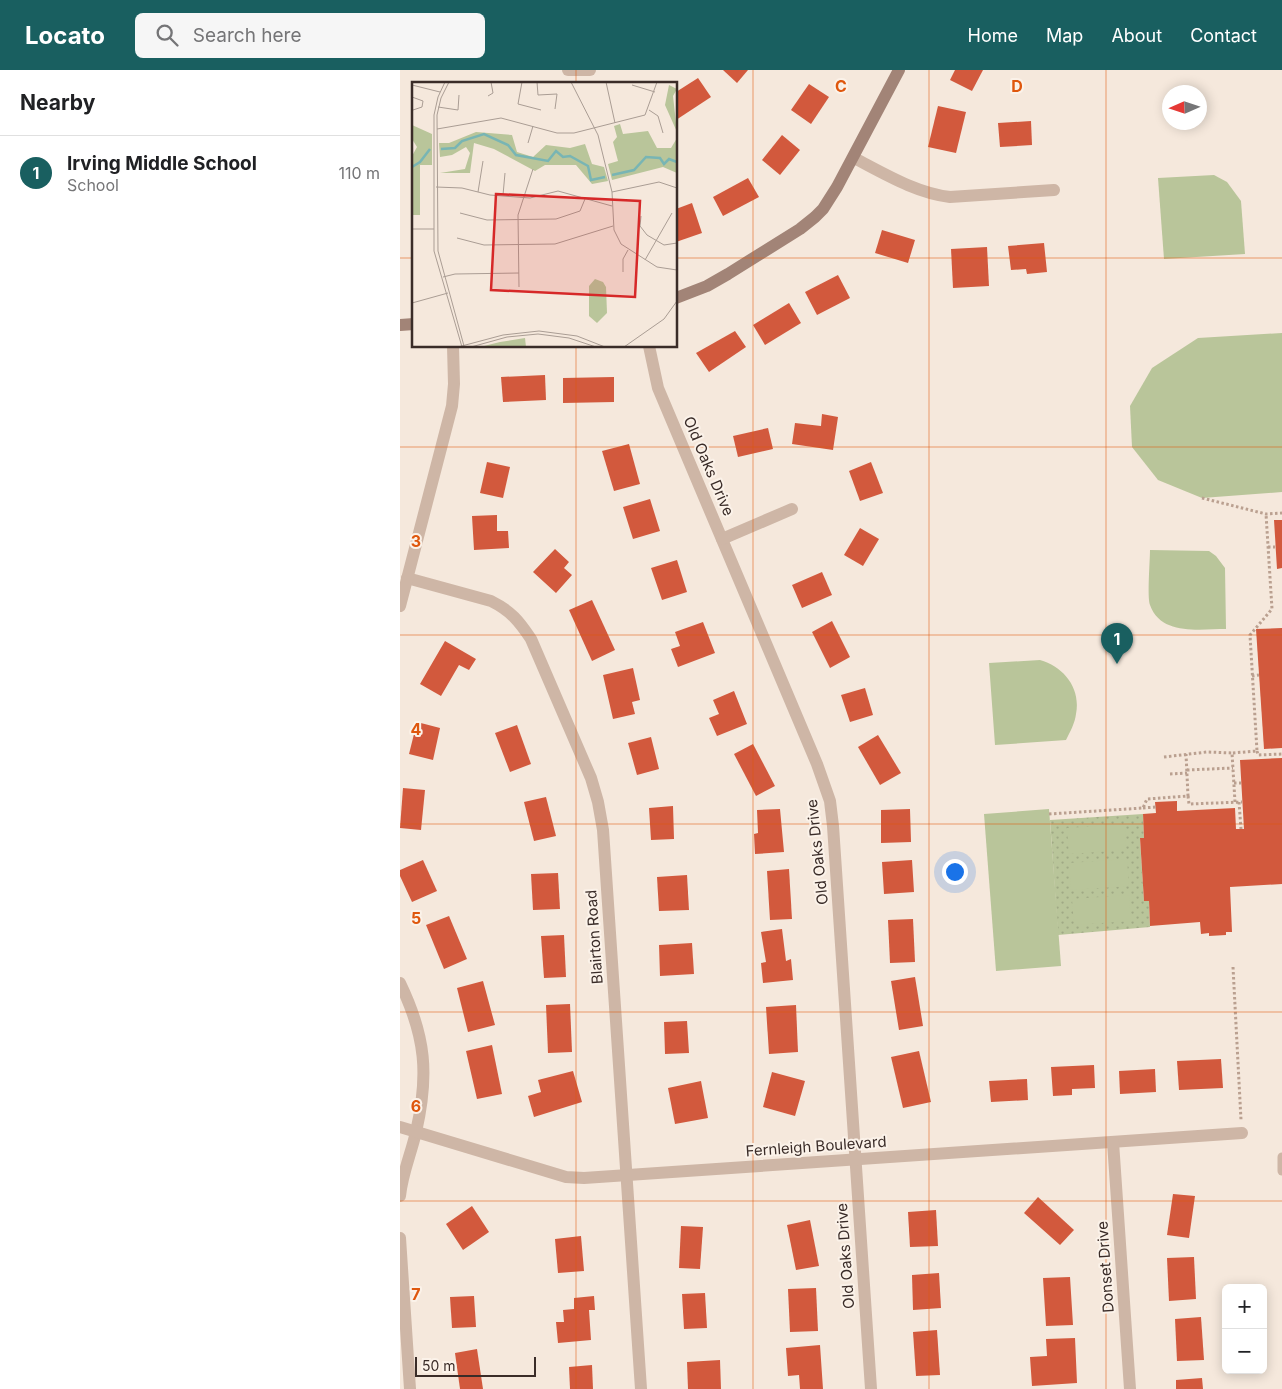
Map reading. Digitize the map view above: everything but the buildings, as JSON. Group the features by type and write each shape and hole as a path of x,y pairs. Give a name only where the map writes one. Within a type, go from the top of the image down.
{"street":[{"path":"568,70 590,70"},
{"path":"678,297 714,282 800,229 823,209 854,158 899,70"},
{"path":"854,158 914,187 940,195 1054,190"},
{"path":"400,606 452,406 454,348"},
{"name":"Old Oaks Drive","path":"649,348 658,388 818,764 830,801 871,1389"},
{"path":"722,539 792,509"},
{"name":"Blairton Road","path":"407,578 491,602 501,606 517,618 531,639 591,778 598,802 603,830 641,1389"},
{"path":"400,983 418,1029 423,1056 424,1081 416,1132 400,1196"},
{"name":"Fernleigh Boulevard","path":"400,1128 566,1177 584,1178 1242,1133"},
{"name":"Donset Drive","path":"1113,1142 1130,1389"},
{"path":"400,1238 403,1328 410,1389"}],"lane":[{"path":"1282,1157 1282,1171"}],"path":[{"path":"1202,498 1266,514 1282,513"},
{"path":"1266,514 1272,609 1250,635 1252,676 1258,755 1282,754"},
{"path":"1268,547 1275,547"},
{"path":"1252,676 1259,675"},
{"path":"1164,757 1207,752 1257,751"},
{"path":"1232,753 1234,783 1239,802 1240,829"},
{"path":"1186,754 1189,804 1239,802"},
{"path":"1170,774 1233,768"},
{"path":"1234,783 1241,783"},
{"path":"1143,808 1147,799 1188,796"},
{"path":"1049,814 1156,807"},
{"path":"1136,808 1136,814"},
{"path":"1233,968 1242,1133"}],"green space":[{"path":"1214,175 1227,182 1241,201 1245,254 1164,259 1158,178"},
{"path":"1282,333 1282,492 1202,498 1158,480 1132,447 1130,406 1152,368 1198,338"},
{"path":"1150,550 1209,551 1216,556 1225,568 1226,629 1182,629 1163,622 1155,615 1149,601"},
{"path":"1040,660 1049,663 1063,673 1073,687 1076,696 1075,717 1066,740 995,745 989,663"},
{"path":"1049,809 1061,966 996,971 984,814"},
{"path":"1143,814 1144,838 1140,839 1144,901 1149,901 1150,927 1058,935 1050,820"},
{"path":"1125,824 1126,850 1069,854 1067,828"},
{"path":"1127,859 1129,886 1071,890 1069,863"},
{"path":"1129,895 1131,921 1074,925 1072,899"}],"place":[{"name":"Irving Middle School","path":"1117,664"}]}
